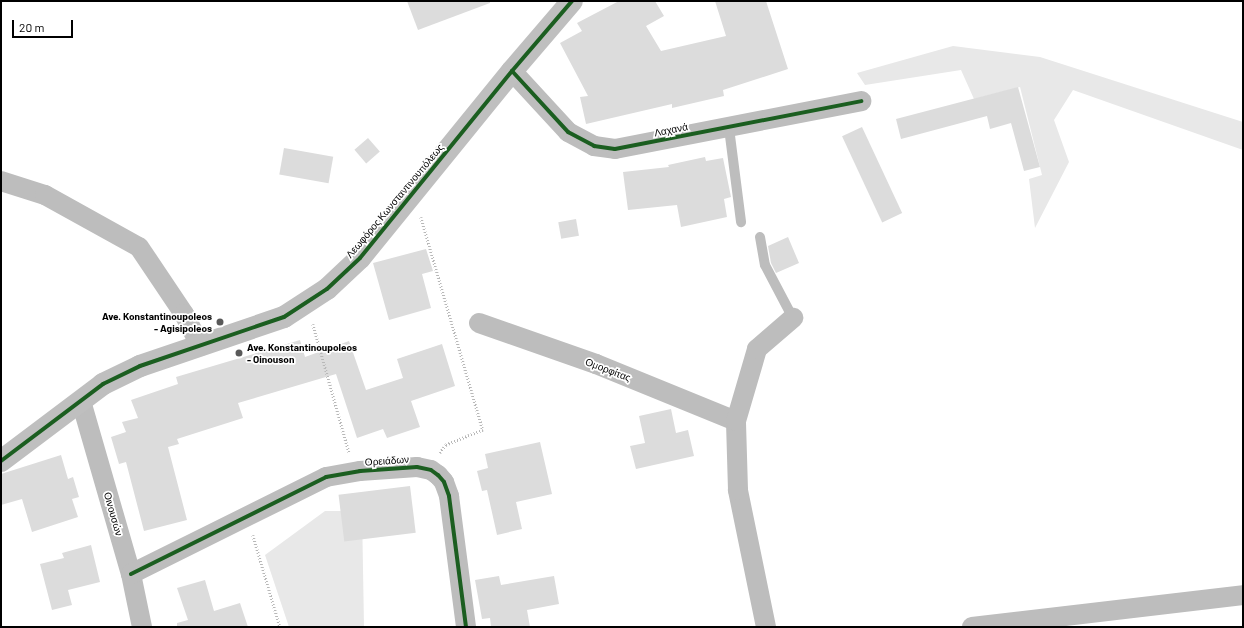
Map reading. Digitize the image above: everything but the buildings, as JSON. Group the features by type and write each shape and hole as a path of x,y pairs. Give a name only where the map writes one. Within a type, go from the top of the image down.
{"street":[{"name":"Λεωφόρος Κωνσταντινουπόλεως","path":"1,461 103,384 140,366 284,317 327,289 360,258 512,71 572,1"},
{"name":"Λαχανά","path":"512,71 568,132 594,146 615,149 729,128 861,101"},
{"path":"1,181 45,195 138,247 184,314 200,346"},
{"path":"766,627 738,490 736,421 757,349 793,318"},
{"name":"Ομορφίτας","path":"479,323 596,364 736,421"},
{"name":"Οινουσών","path":"81,401 131,574 142,627"},
{"name":"Ορειάδων","path":"131,574 326,477 417,467 427,469"},
{"path":"427,469 438,475 444,482 449,496 466,627"},
{"path":"972,627 1243,595"}],"lane":[{"path":"729,128 741,222"},
{"path":"760,237 765,265 793,318"}],"path":[{"path":"414,191 483,430 446,445 427,469"},
{"path":"307,302 354,473"},
{"path":"247,515 280,627"}],"shaded area":[{"path":"953,46 1040,57 1243,122 1243,150 1073,90 1054,120 1069,162 1035,228 1029,179 1042,175 1020,87 974,99 961,70 865,85 857,73"},
{"path":"325,511 362,511 364,627 289,627 265,555"}],"cycle path":[{"path":"1,461 103,384 140,366 284,317 327,289 360,258 512,71 572,1"},
{"path":"512,71 568,132 594,146 615,149 861,101"},
{"path":"131,574 326,477 360,471 417,467 431,470 438,475 444,482 449,496 466,627"}],"place":[{"name":"Ave. Konstantinoupoleos - Agisipoleos","path":"220,322"},
{"name":"Ave. Konstantinoupoleos - Oinouson","path":"239,353"}]}
